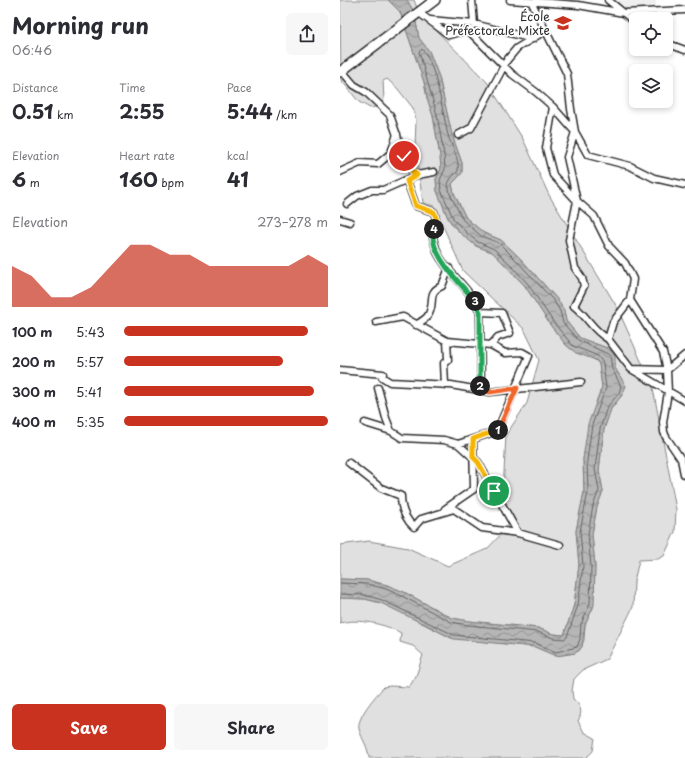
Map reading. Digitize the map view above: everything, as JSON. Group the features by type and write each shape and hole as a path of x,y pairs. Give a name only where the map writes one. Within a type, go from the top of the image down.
{"main road":[{"path":"341,71 435,0"}],"street":[{"path":"418,12 449,35 468,30 474,24 472,0"},
{"path":"510,0 532,3 578,5 624,13 685,10"},
{"path":"608,0 629,17"},
{"path":"532,3 544,31 567,74 571,109 576,132 568,157 577,201 569,240 575,268 582,278 584,286 574,306 583,313 585,320 600,335 608,339 631,369 685,402"},
{"path":"429,20 474,24 533,39"},
{"path":"468,30 503,66 553,107 576,132 588,155 630,166 654,178 685,185"},
{"path":"458,135 471,128 483,102 506,60 517,48 544,31"},
{"path":"673,46 685,50"},
{"path":"341,71 354,85 371,97 390,115 411,170 417,175"},
{"path":"553,107 546,148 551,168 557,180 594,216 610,246 626,263 633,280 630,300 614,322 608,339"},
{"path":"340,172 360,162 378,164 391,153 397,134"},
{"path":"346,204 357,196 372,190 387,189 407,181 417,175 434,172"},
{"path":"407,181 416,206 434,212 437,221 432,234 437,252 456,280 476,302 480,312 480,390"},
{"path":"340,219 350,222"},
{"path":"416,325 426,318 432,304 432,294 434,289 442,286 449,268"},
{"path":"630,300 663,352 667,370 668,392 663,422 664,432 681,459 684,474"},
{"path":"480,312 502,313 510,333 498,337 491,345"},
{"path":"376,322 403,317 448,341 491,345 505,352 522,352 529,356 517,388 497,431 458,444"},
{"path":"445,385 444,364 448,360 448,341"},
{"path":"631,369 667,370 685,355"},
{"path":"340,370 382,375 390,382 445,385 490,392 517,388 540,388 582,382"},
{"path":"378,388 391,431"},
{"path":"365,423 391,431 402,438 444,440 458,444 478,462 518,533"},
{"path":"441,513 474,489 473,439"},
{"path":"349,462 381,488 401,496 401,505 404,516 414,527 421,518 454,509 482,528 518,533 560,546"}],"shaded area":[{"path":"340,0 388,0 400,12 424,82 433,116 441,169 436,179 437,191 448,218 453,226 476,246 492,252 525,286 551,326 566,345 571,349 595,360 599,364 602,387 597,399 583,459 584,492 576,531 579,565 574,605 564,635 553,634 538,628 452,618 404,592 387,585 367,580 340,579 340,545 369,541 408,548 448,566 487,549 508,527 503,491 506,435 527,403 539,360 524,329 463,271 434,206 423,203 415,147 416,120 413,108 397,88 387,79 383,81 384,100 376,107 370,108 359,102 341,80"},
{"path":"407,0 414,0 419,13 487,82 523,139 549,195 617,307 653,388 676,509 675,532 664,556 658,559 639,560 634,582 633,607 607,659 583,670 574,679 572,691 573,699 578,704 581,712 578,721 584,732 595,738 593,751 586,758 369,758 359,729 359,724 363,713 384,687 409,687 416,676 423,655 413,646 400,642 401,633 395,630 372,623 355,621 340,623 340,598 365,599 381,603 396,609 451,638 535,647 556,656 575,653 580,650 584,640 585,625 593,608 595,567 592,534 597,507 603,491 599,470 604,429 611,409 622,395 624,383 615,368 615,362 607,348 580,338 566,321 564,310 557,299 519,257 501,240 484,233 466,218 454,193 452,184 462,173 462,163 452,135 439,77 429,51 419,38 414,12"},
{"path":"611,0 656,0 655,12 623,10"}],"water":[{"path":"388,0 407,0 414,12 419,38 429,51 439,77 452,135 462,163 462,173 452,184 454,193 466,218 484,233 501,240 519,257 557,299 564,310 566,321 580,338 607,348 615,354 615,368 626,386 622,395 611,409 604,429 599,470 603,491 597,507 592,534 595,567 594,605 585,625 582,647 575,653 556,656 535,647 454,639 381,603 365,599 340,598 340,579 367,580 387,585 404,592 452,618 538,628 553,634 564,635 574,605 579,565 576,531 584,492 583,459 588,424 602,387 599,364 596,360 576,353 566,345 551,326 525,286 492,252 476,246 460,233 448,218 437,191 436,179 441,169 440,156 433,116 424,82 400,12"}],"place":[{"name":"École Préfectorale Mixte","path":"563,23"}],"route":[{"path":"404,156 411,170 417,175 407,181 416,206 434,212 437,221 432,234 437,252 456,280 476,302 480,312 480,390 490,392 517,388 497,431 473,439 473,457 478,462 494,491"}]}
